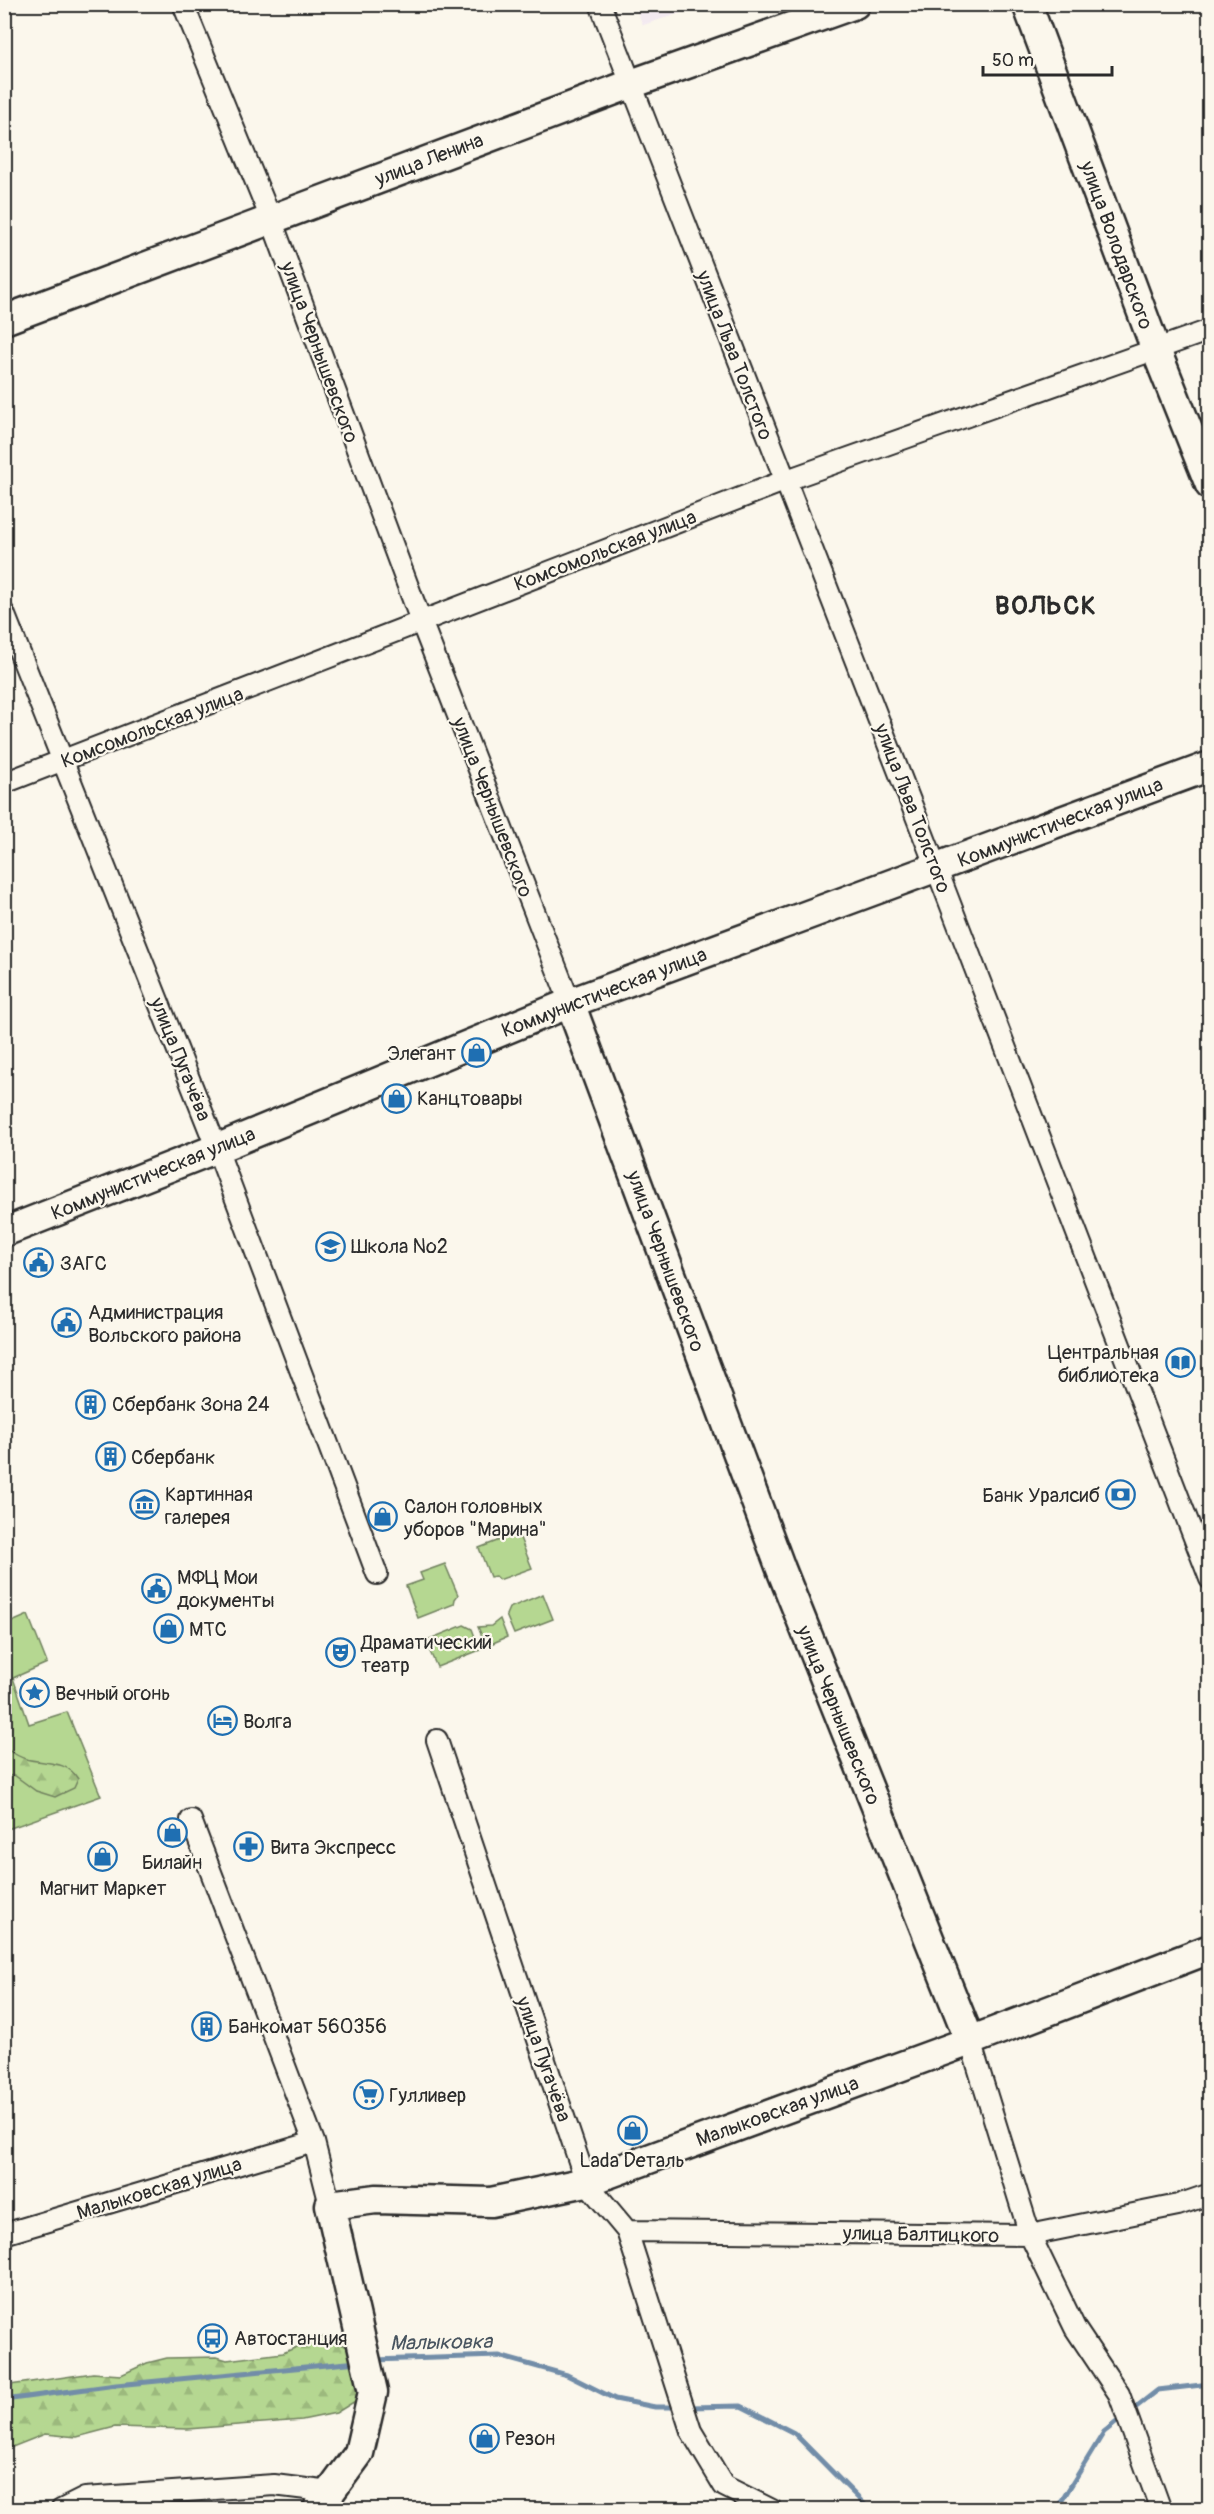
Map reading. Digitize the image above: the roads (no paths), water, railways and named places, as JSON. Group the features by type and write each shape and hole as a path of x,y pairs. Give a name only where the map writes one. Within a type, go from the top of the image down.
{"street":[{"name":"улица Чернышевского","path":"183,4 271,219 421,621 570,1003 781,1569 970,2041 1030,2235 1075,2328 1119,2394 1161,2510"},
{"name":"улица Льва Толстого","path":"600,4 1209,1579"},
{"name":"улица Ленина","path":"4,320 631,84 855,4"},
{"name":"улица Володарского","path":"1027,4 1209,485"},
{"name":"Комсомольская улица","path":"4,783 784,481 1209,330"},
{"name":"улица Пугачёва","path":"4,614 217,1149 377,1574"},
{"name":"Коммунистическая улица","path":"4,1232 217,1149 570,1003 1209,766"},
{"name":"улица Пугачёва","path":"437,1740 586,2182 627,2231 691,2431 724,2486 772,2510"},
{"path":"61,2510 85,2498 274,2485 324,2501 358,2452 373,2391 314,2142 191,1820"},
{"name":"Малыковская улица","path":"330,2205 376,2199 490,2202 586,2182 970,2041 1209,1948"},
{"name":"Малыковская улица","path":"4,2234 314,2142"},
{"name":"улица Балтицкого","path":"627,2231 1030,2235 1178,2205 1209,2194"}],"waterway":[{"name":"Малыковка","path":"373,2360 499,2356 567,2375 615,2399 655,2407 678,2407"},
{"name":"Малыковка","path":"4,2400 116,2385 358,2362"},
{"name":"Малыковка","path":"1056,2510 1104,2432 1158,2390 1210,2384"},
{"name":"Малыковка","path":"688,2407 741,2406 794,2433 870,2510"}],"place":[{"name":"Элегант","path":"477,1053"},
{"name":"Канцтовары","path":"396,1098"},
{"name":"Школа №2","path":"330,1246"},
{"name":"ЗАГС","path":"39,1263"},
{"name":"Администрация Вольского района","path":"67,1323"},
{"name":"Центральная библиотека","path":"1180,1363"},
{"name":"Сбербанк Зона 24","path":"91,1404"},
{"name":"Сбербанк","path":"110,1457"},
{"name":"Банк Уралсиб","path":"1121,1495"},
{"name":"Картинная галерея","path":"144,1505"},
{"name":"Салон головных уборов \"Марина\"","path":"383,1517"},
{"name":"МФЦ Мои документы","path":"156,1589"},
{"name":"МТС","path":"168,1629"},
{"name":"Драматический театр","path":"340,1653"},
{"name":"Вечный огонь","path":"34,1693"},
{"name":"Волга","path":"222,1721"},
{"name":"Билайн","path":"172,1832"},
{"name":"Вита Экспресс","path":"249,1847"},
{"name":"Магнит Маркет","path":"103,1857"},
{"name":"Банкомат 560356","path":"207,2026"},
{"name":"Гулливер","path":"368,2095"},
{"name":"Lada Dеталь","path":"632,2130"},
{"name":"Автостанция","path":"213,2338"},
{"name":"Резон","path":"484,2438"}],"district":[{"name":"ВОЛЬСК","path":"1046,605"}]}
